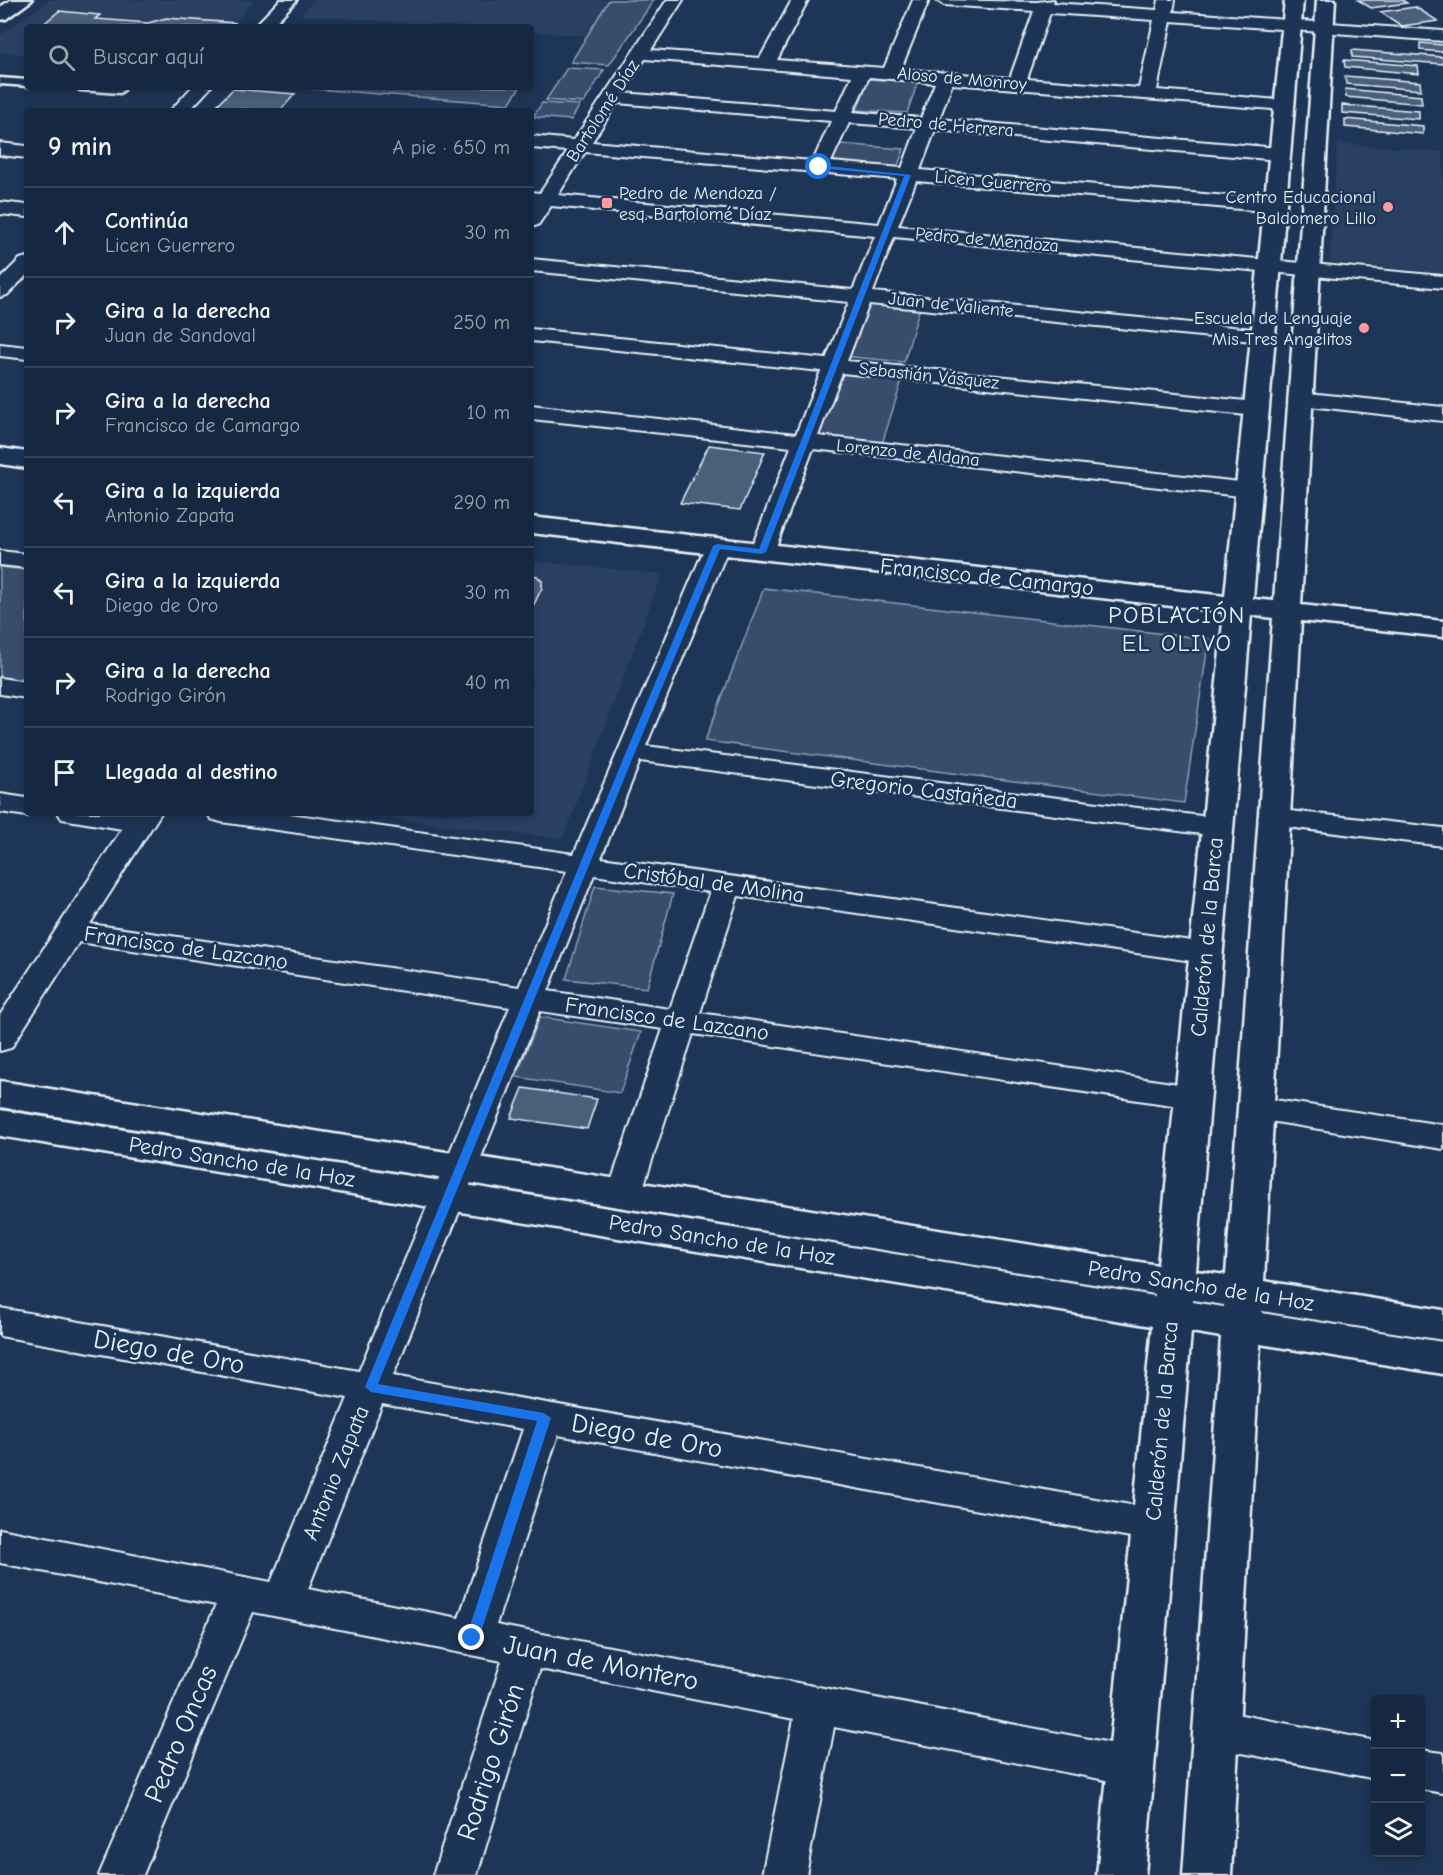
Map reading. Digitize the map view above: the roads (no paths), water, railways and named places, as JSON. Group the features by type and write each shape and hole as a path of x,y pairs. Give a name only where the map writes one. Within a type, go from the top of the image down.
{"street":[{"path":"0,15 23,0"},
{"path":"265,24 289,0"},
{"name":"Bartolomé Díaz","path":"538,199 580,146 675,0"},
{"path":"766,64 800,0"},
{"path":"890,74 921,0"},
{"path":"944,0 1293,13 1324,27 1443,36"},
{"path":"1207,1875 1272,818 1326,0"},
{"path":"1017,84 1044,4"},
{"path":"1146,94 1165,8"},
{"name":"Calderón de la Barca","path":"1121,1875 1293,13"},
{"name":"Aloso de Monroy","path":"640,54 1284,105"},
{"path":"819,167 864,72"},
{"path":"766,541 946,78"},
{"path":"181,108 199,90"},
{"name":"Pedro de Herrera","path":"612,96 1280,154"},
{"name":"Licen Guerrero","path":"534,142 1275,206"},
{"path":"0,149 24,152"},
{"name":"Pedro de Mendoza","path":"538,199 1443,282"},
{"path":"0,208 24,211"},
{"name":"Juan de Valiente","path":"534,264 1263,336"},
{"name":"Sebastián Vásquez","path":"534,335 1256,409"},
{"path":"0,350 24,353"},
{"path":"1299,399 1443,414"},
{"name":"Lorenzo de Aldana","path":"534,412 1249,490"},
{"path":"0,437 24,441"},
{"path":"0,456 24,460"},
{"name":"Francisco de Camargo","path":"534,504 766,541 1239,595 1286,600 1443,606"},
{"name":"Francisco de Camargo","path":"534,525 717,546 766,541"},
{"name":"Antonio Zapata","path":"283,1601 630,752 717,546"},
{"path":"0,558 24,561"},
{"name":"Francisco de Camargo","path":"1286,600 1443,629"},
{"name":"Gregorio Castañeda","path":"630,752 1218,827"},
{"path":"0,803 24,807"},
{"path":"0,1040 143,818 115,816"},
{"name":"Cristóbal de Molina","path":"265,816 339,821 584,864 1206,953"},
{"path":"1272,818 1443,837"},
{"path":"624,1194 727,885"},
{"name":"Francisco de Lazcano","path":"70,931 1192,1097"},
{"name":"Pedro Sancho de la Hoz","path":"0,1094 455,1182 624,1194 1174,1298"},
{"path":"1255,1109 1443,1137"},
{"name":"Pedro Sancho de la Hoz","path":"0,1123 455,1182 1242,1309 1443,1358"},
{"name":"Pedro Sancho de la Hoz","path":"1242,1309 1443,1325"},
{"name":"Diego de Oro","path":"0,1322 1153,1525"},
{"path":"472,1638 544,1418"},
{"name":"Juan de Montero","path":"0,1546 1131,1766"},
{"name":"Pedro Oncas","path":"121,1875 241,1593"},
{"name":"Rodrigo Girón","path":"455,1875 526,1649"},
{"path":"784,1875 818,1705"},
{"path":"1216,1729 1371,1759"},
{"path":"1425,1770 1443,1773"}],"lane":[{"path":"0,81 24,83"}],"place":[{"name":"Pedro de Mendoza / esq. Bartolomé Díaz","path":"607,203"},
{"name":"Centro Educacional Baldomero Lillo","path":"1388,207"},
{"name":"Escuela de Lenguaje Mis Tres Angelitos","path":"1364,328"}],"district":[{"name":"POBLACIÓN EL OLIVO","path":"1177,629"}]}
